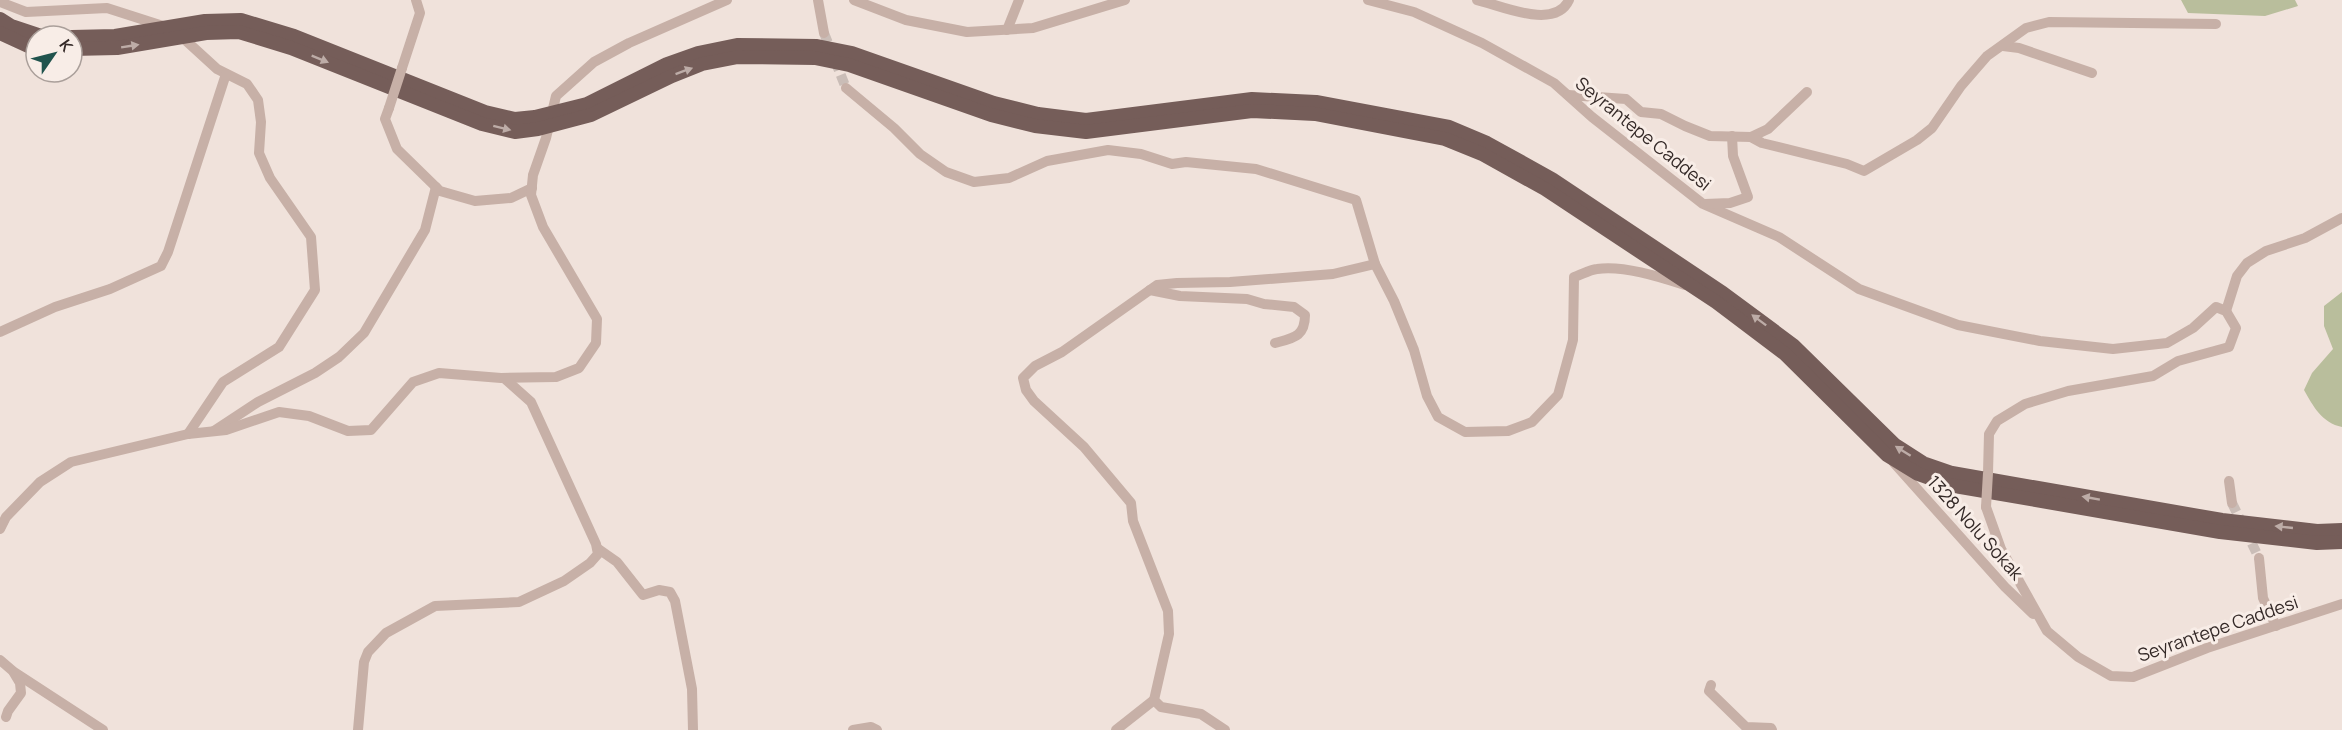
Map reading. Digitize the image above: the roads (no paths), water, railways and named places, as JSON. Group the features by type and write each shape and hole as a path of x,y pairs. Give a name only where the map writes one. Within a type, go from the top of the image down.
{"main road":[{"path":"0,19 24,31"},
{"path":"84,37 115,36 205,21 241,20 294,36 485,112 516,119 551,119 591,115 702,64 738,57 815,58 849,65 991,115 1035,126 1086,132 1252,111 1315,114 1445,139 1482,154 1545,189 1696,289 1785,354 1885,453 1918,474 1949,485 2220,532 2317,543 2342,542"},
{"path":"84,49 117,48 206,33 239,32 291,48 482,123 515,132 587,104 667,64 698,53 737,45 817,46 852,53 994,103 1038,114 1086,120 1251,99 1316,102 1449,127 1487,143 1552,179 1723,293 1792,345 1895,445 1923,463 1952,473 2222,520 2317,531 2342,530"},
{"path":"0,33 24,44"}],"street":[{"path":"416,0 420,13 385,119 397,149 441,191 475,201 511,198 532,188"},
{"path":"0,529 6,517 40,482 70,462 188,434 235,428 279,412 309,416 348,431 370,430 413,382 439,373 504,378 556,377 579,368 596,343 597,319 543,227 531,195 533,174 556,96 594,62 629,43 727,0"},
{"path":"818,0 824,33"},
{"path":"854,0 906,20 967,33 1033,28 1125,0"},
{"path":"1007,30 1019,0"},
{"name":"Seyrantepe Caddesi","path":"1368,0 1414,12 1482,43 1554,83 1703,204 1779,237 1859,289 1958,325 2040,341 2113,349 2167,343 2193,328 2216,307 2226,311 2236,328 2229,347 2178,361 2153,376 2068,391 2025,404 1997,421 1989,434 1986,507 2001,549 2047,631 2086,662 2111,676 2133,676 2207,648 2342,604"},
{"path":"1477,0 1514,12 1544,15 1556,13 1564,8 1569,0"},
{"path":"0,2 26,12 107,8 167,27"},
{"path":"1568,95 1626,99 1641,112 1661,114 1710,136 1751,137 1762,143 1847,164 1864,171 1917,140 1932,128 1987,56 2026,28 2049,22 2216,24"},
{"path":"182,37 217,69 247,84 258,100 261,122 259,153 270,178 310,237 315,290 279,347 223,382 188,434"},
{"path":"2003,46 2019,48 2091,72"},
{"path":"0,332 55,307 110,289 160,266 168,252 226,74"},
{"path":"846,88 921,154 946,172 974,182 1009,178 1047,161 1108,150 1142,154 1172,164 1186,162 1256,169 1356,200 1375,264 1394,301 1414,351 1427,396 1438,417 1465,432 1508,431 1532,422 1558,395 1573,340 1574,278 1596,269 1629,271 1662,278 1696,289"},
{"path":"1751,137 1768,129 1807,92"},
{"path":"1703,204 1730,203 1748,197 1732,156 1732,136"},
{"path":"214,432 258,402 323,368 339,357 364,333 425,230 436,187"},
{"path":"2226,311 2236,276 2247,263 2266,251 2305,238 2342,218"},
{"path":"1116,730 1154,700 1169,634 1168,611 1133,522 1131,503 1084,447 1034,401 1026,390 1023,378 1035,366 1062,352 1156,285 1333,274 1375,264"},
{"path":"1150,290 1180,296 1247,299 1264,304 1294,307 1305,315 1305,326 1296,337 1275,343"},
{"path":"358,730 364,662 368,652 386,633 435,606 519,602 564,581 590,563 598,554 531,402 504,378"},
{"name":"1328 Nolu Sokak","path":"1885,453 1996,578 2042,623"},
{"path":"2229,481 2232,503"},
{"path":"597,548 617,562 643,595 660,590 669,592 675,601 692,689 693,730"},
{"path":"2259,558 2263,598 2276,626"},
{"path":"0,660 14,672 103,730"},
{"path":"6,717 21,693 20,683 14,672"},
{"path":"1711,685 1709,691 1712,695 1746,727 1771,728 1772,730"},
{"path":"1154,700 1161,707 1201,714 1225,730"},
{"path":"853,730 871,727 877,730"}],"tunnel":[{"path":"824,33 846,88"},
{"path":"2232,503 2259,558"}]}
